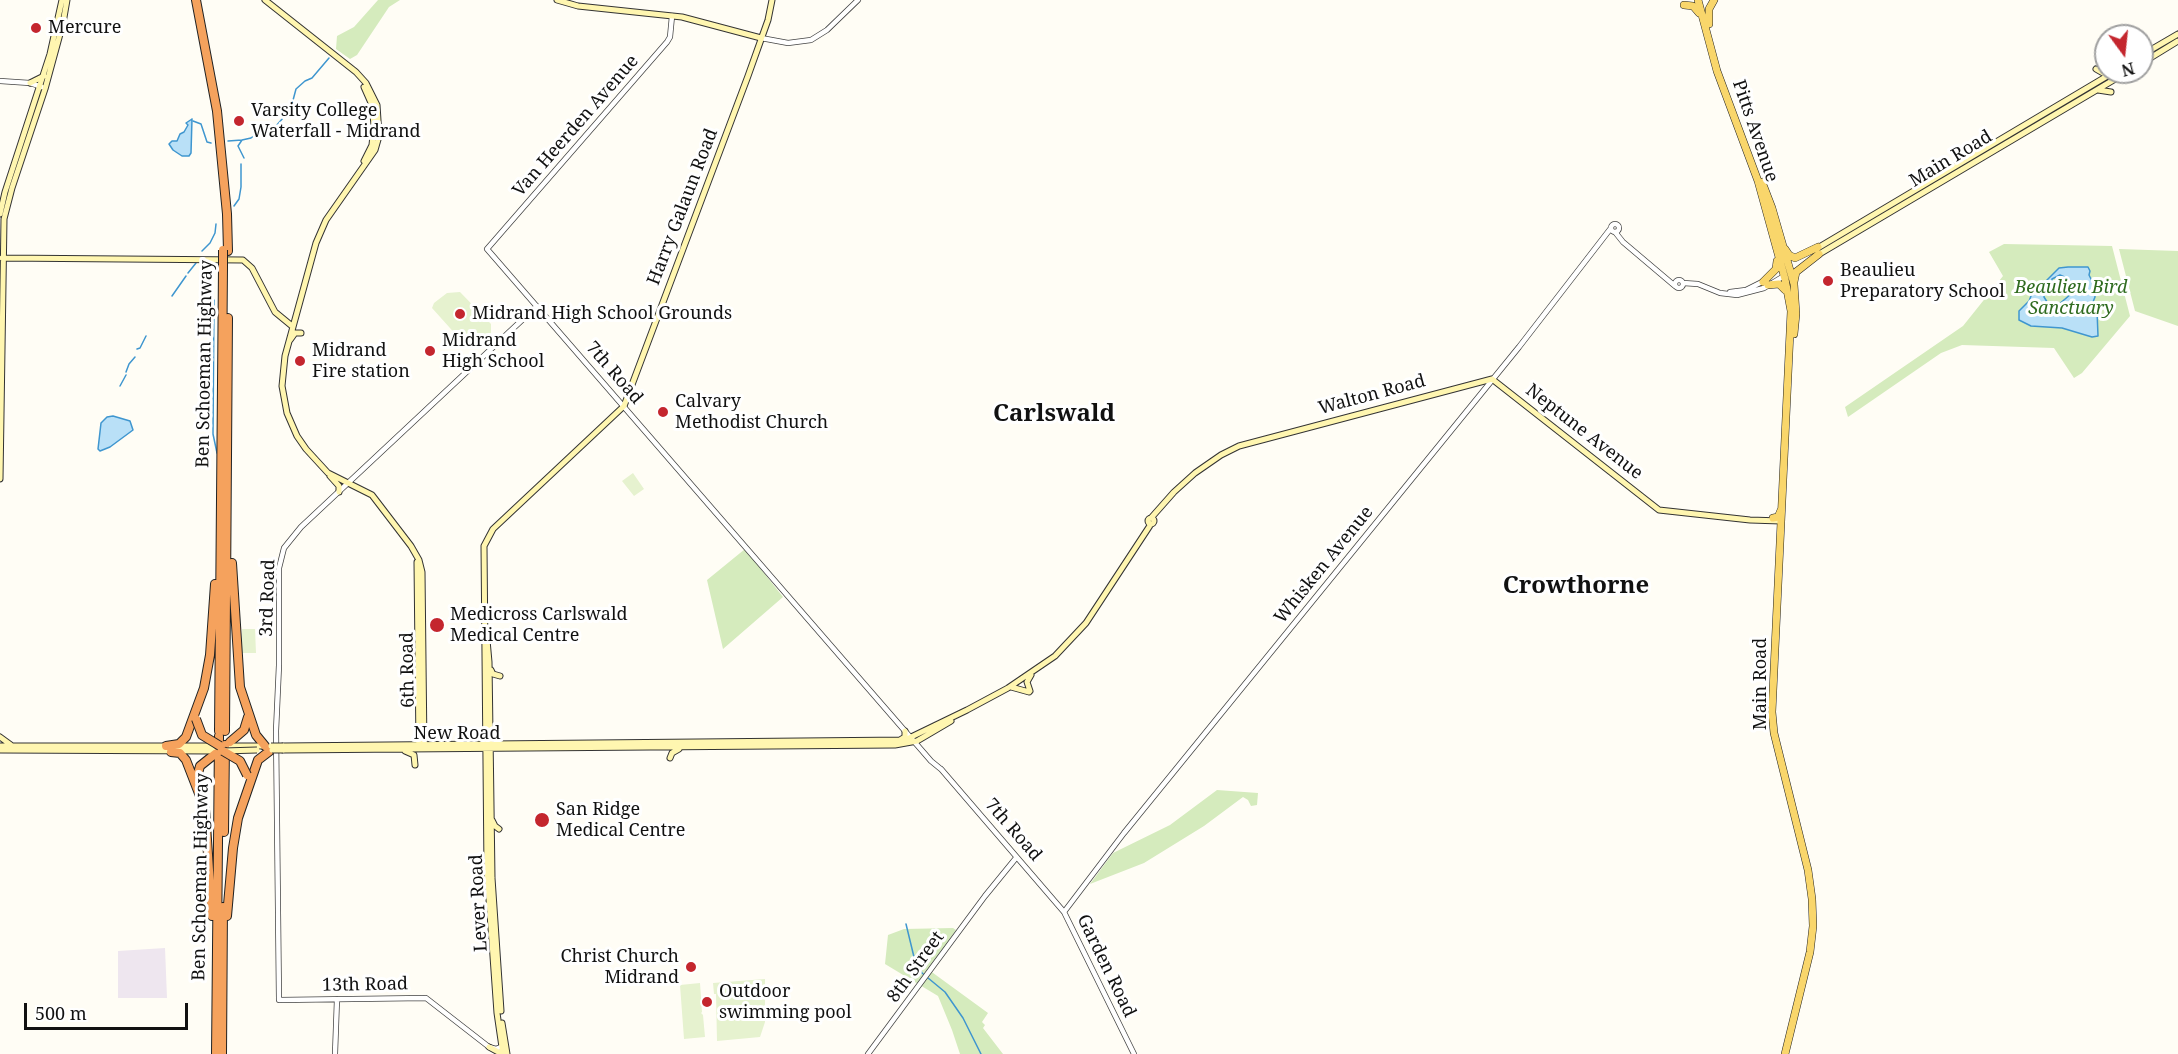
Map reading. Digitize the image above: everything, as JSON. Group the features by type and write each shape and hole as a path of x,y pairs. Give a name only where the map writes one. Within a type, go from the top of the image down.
{"highway":[{"name":"Ben Schoeman Highway","path":"191,0 212,112 225,251"},
{"name":"Ben Schoeman Highway","path":"196,0 217,111 226,191 222,1054"},
{"path":"169,749 184,740 206,679 224,489"},
{"path":"223,1024 226,935 233,841 247,790 259,759 266,748 258,738 240,691 224,489"},
{"path":"199,702 196,719 202,735 242,764 247,775 247,790"},
{"path":"216,994 208,826 197,776 203,762 239,737 248,722 247,710"},
{"name":"Ben Schoeman Highway","path":"216,1054 222,733"},
{"path":"169,749 180,753 185,758 201,798"}],"main road":[{"path":"1,219 42,97 44,76 62,0"},
{"path":"0,479 3,245 1,219 9,179 43,88 63,23 62,0"},
{"path":"265,0 347,65 366,90 377,121 369,153 360,170 321,226 313,245 283,369 282,386 290,422"},
{"path":"557,0 578,6 692,19 761,38"},
{"name":"Harry Galaun Road","path":"488,747 485,734 484,549 489,534 624,406 761,38 772,0"},
{"path":"1706,23 1714,0"},
{"name":"Pitts Avenue","path":"1700,1 1718,71 1755,170 1776,254 1786,271"},
{"path":"1684,3 1695,7 1706,23"},
{"name":"Pitts Avenue","path":"1706,23 1730,98 1772,208 1784,247 1786,271"},
{"path":"2154,48 2178,34"},
{"path":"2154,56 2178,41"},
{"path":"30,83 44,76"},
{"path":"2096,84 2095,87 2111,92 2114,84"},
{"name":"Main Road","path":"1786,271 2099,84"},
{"name":"Main Road","path":"1819,251 1924,184 2104,84"},
{"path":"42,97 47,94 52,95"},
{"path":"1924,184 1935,173 1935,163 1945,168 1958,165"},
{"path":"3,245 12,255"},
{"path":"1784,247 1789,255 1795,258 1819,251"},
{"path":"1794,284 1796,272 1819,251"},
{"path":"1766,284 1777,268 1776,254"},
{"path":"2,257 12,255 56,258"},
{"path":"2,257 243,260 250,265 276,309 292,325"},
{"name":"Main Road","path":"1786,271 1794,284 1796,314 1788,378"},
{"name":"Main Road","path":"1785,1054 1810,952 1813,907 1808,870 1774,733 1773,719 1779,517 1791,320 1786,271"},
{"path":"1766,284 1781,284 1788,295"},
{"path":"262,286 275,312 292,325"},
{"path":"284,317 295,316"},
{"path":"288,344 294,334 301,333"},
{"name":"Walton Road","path":"995,694 1034,672 1074,638 1092,615 1151,521 1173,495 1199,473 1230,452 1260,440 1492,379"},
{"name":"Neptune Avenue","path":"1492,379 1658,509 1683,513"},
{"path":"278,404 283,407 302,443 338,485 339,492"},
{"path":"326,470 372,495 407,541 417,562 420,591"},
{"path":"1683,513 1779,517"},
{"path":"1683,513 1753,523 1779,517"},
{"name":"6th Road","path":"420,591 419,729 422,746"},
{"name":"6th Road","path":"420,591 422,746"},
{"name":"Harry Galaun Road","path":"484,618 490,689 488,747"},
{"name":"Walton Road","path":"914,739 995,694 1052,658"},
{"path":"489,662 492,674 499,677 492,681 490,689"},
{"path":"1008,688 1016,687 1030,692 1027,682 1034,672"},
{"path":"490,728 494,740 506,746"},
{"path":"409,744 416,740 419,729"},
{"path":"899,741 905,737 905,731"},
{"path":"485,734 481,741 473,747 486,759"},
{"path":"0,737 15,748 0,756"},
{"name":"New Road","path":"506,746 580,751 589,748 655,748 668,742 899,741 914,739"},
{"name":"New Road","path":"283,748 409,744 488,747 664,740 684,748 854,746 895,745 914,739"},
{"path":"821,741 850,743 854,746"},
{"path":"627,743 663,745 668,742 673,745 703,747"},
{"path":"573,744 580,751"},
{"name":"New Road","path":"169,749 182,752 266,748 398,749 422,746"},
{"path":"490,765 495,753 506,746"},
{"name":"New Road","path":"0,748 169,749 188,747 222,749"},
{"name":"Lever Road","path":"488,747 486,759 487,871 497,1006 504,1046"},
{"name":"Lever Road","path":"488,747 494,916 504,1054"},
{"path":"655,748 668,758 675,751 684,748"},
{"path":"398,749 414,755 415,765"},
{"path":"490,815 493,824 500,830"},
{"path":"494,916 503,924"},
{"path":"489,1047 504,1054"}],"street":[{"path":"761,38 780,43 795,43 824,35 858,0"},
{"name":"Van Heerden Avenue","path":"487,249 667,42 672,16"},
{"path":"2,81 30,83 43,88"},
{"path":"1612,232 1669,280 1682,285 1698,284 1720,294 1737,295 1756,291 1786,271"},
{"path":"1612,232 1619,238"},
{"name":"Whisken Avenue","path":"1064,912 1124,833 1612,232"},
{"name":"7th Road","path":"487,249 1064,912"},
{"name":"3rd Road","path":"279,1000 276,751 279,568 282,553 290,539 537,306"},
{"name":"7th Road","path":"885,707 914,739"},
{"name":"8th Street","path":"868,1054 1016,856"},
{"name":"Garden Road","path":"1064,912 1134,1054"},
{"name":"13th Road","path":"279,1000 426,998 489,1047"},
{"path":"335,1054 337,999"},
{"path":"489,1047 496,1049 504,1046"}],"shaded area":[{"path":"165,948 167,998 118,998 118,951"}],"green space":[{"path":"378,0 400,0 389,7 357,55 350,59 336,49 337,36 354,27"},
{"name":"Beaulieu Bird Sanctuary","path":"2004,244 2112,246 2130,316 2082,373 2074,378 2054,348 1962,345 1941,353 1848,417 1845,407 1963,326 2003,276 1989,252"},
{"path":"2119,249 2178,251 2178,326 2135,311"},
{"name":"Midrand High School Grounds","path":"460,292 491,324 491,337 481,346 467,347 432,308 434,303 447,293"},
{"path":"633,473 644,489 634,496 622,481"},
{"path":"745,549 783,597 723,649 707,580"},
{"path":"242,629 255,629 256,653 242,653"},
{"path":"1217,790 1258,793 1257,805 1251,806 1243,797 1204,826 1144,863 1090,884 1113,853 1170,825"},
{"path":"953,928 956,930 929,970 988,1013 982,1022 985,1025 983,1028 1003,1054 960,1054 938,996 885,964 888,935 904,929"},
{"path":"765,979 765,1022 760,1037 717,1041 716,994 714,994 713,983"},
{"path":"700,983 705,1037 684,1039 680,985"}],"water":[{"path":"192,119 191,153 189,156 182,156 169,144 177,141 188,125 186,123"},
{"path":"2088,267 2094,285 2093,302 2097,310 2098,336 2092,337 2062,328 2031,326 2019,320 2019,311 2029,301 2033,291 2037,290 2059,268","holes":["2060,275 2069,279 2071,294 2058,305 2049,305 2044,297 2045,288 2052,283 2052,279"]},
{"path":"113,416 130,421 133,430 110,447 100,451 98,449 101,423 107,417"}],"waterway":[{"path":"292,104 296,89 312,78 329,58"},
{"path":"244,158 238,146 242,140 276,126 290,110"},
{"path":"193,121 201,124 207,142 211,143"},
{"path":"228,141 242,140"},
{"path":"234,206 239,199 241,164"},
{"path":"202,251 210,243 216,224"},
{"path":"188,273 196,263"},
{"path":"214,268 216,263"},
{"path":"172,296 186,276"},
{"path":"214,300 213,434 217,453"},
{"path":"137,349 140,348 146,336"},
{"path":"126,372 135,357"},
{"path":"120,386 126,375"},
{"path":"906,924 914,957 922,973 945,992 963,1018 981,1054"}],"place":[{"name":"Mercure","path":"36,28"},
{"name":"Varsity College Waterfall - Midrand","path":"239,121"},
{"name":"Beaulieu Preparatory School","path":"1828,281"},
{"name":"Midrand High School Grounds","path":"460,314"},
{"name":"Midrand High School","path":"430,351"},
{"name":"Midrand Fire station","path":"300,361"},
{"name":"Calvary Methodist Church","path":"663,412"},
{"name":"Medicross Carlswald Medical Centre","path":"437,625"},
{"name":"San Ridge Medical Centre","path":"542,820"},
{"name":"Christ Church Midrand","path":"691,967"},
{"name":"Outdoor swimming pool","path":"707,1002"}],"district":[{"name":"Carlswald","path":"1054,414"},
{"name":"Crowthorne","path":"1576,586"}]}
